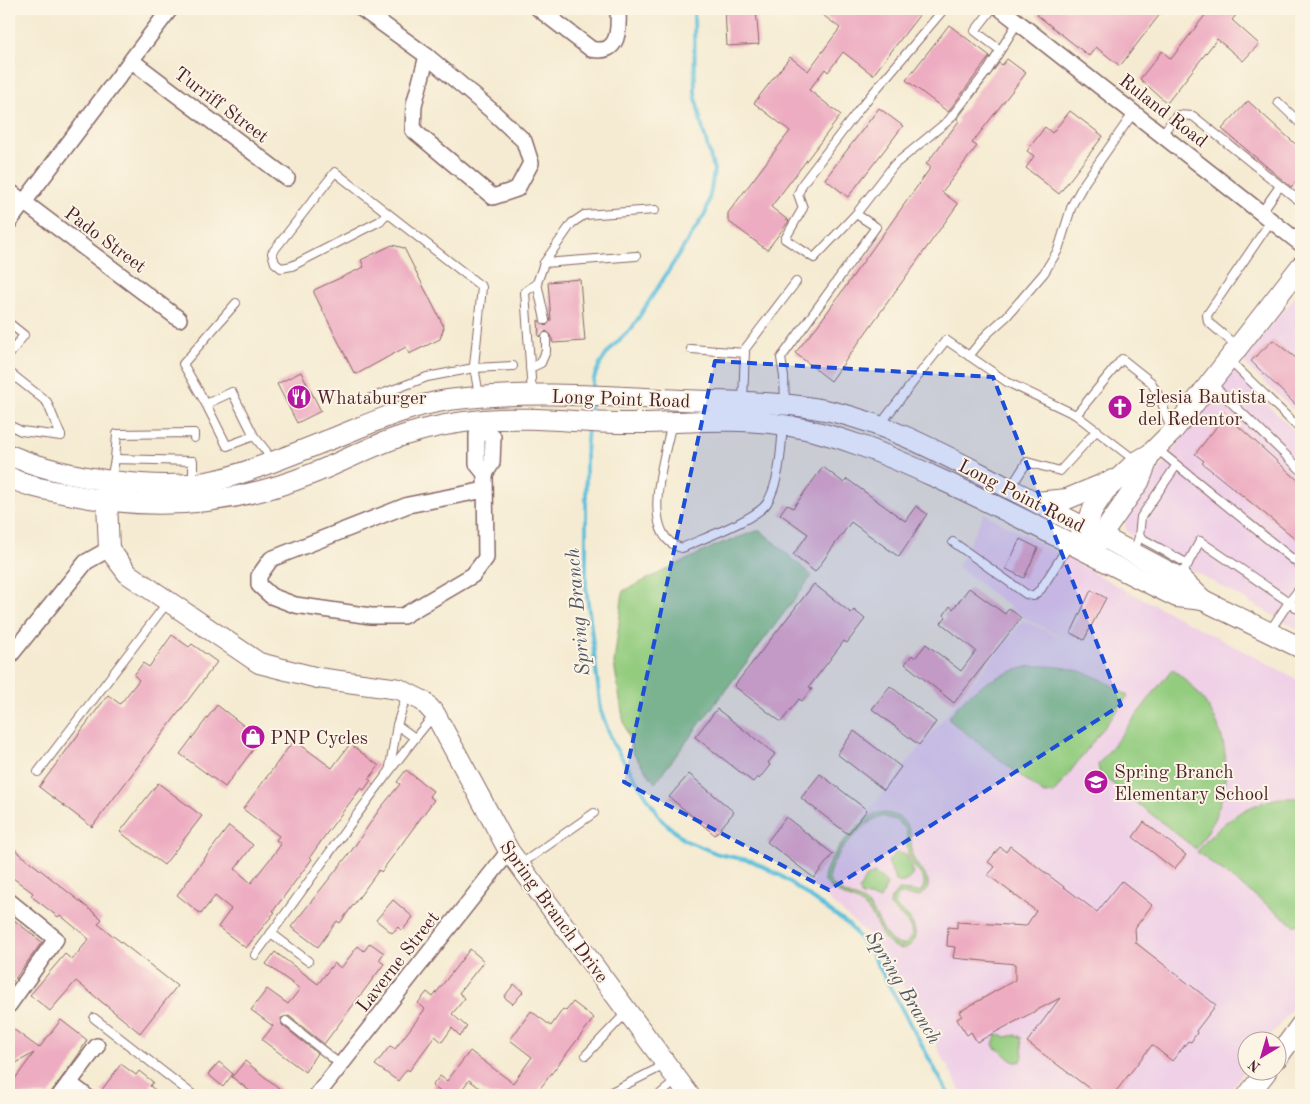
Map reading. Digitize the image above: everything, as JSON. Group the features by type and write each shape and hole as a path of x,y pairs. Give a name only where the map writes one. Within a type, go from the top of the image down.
{"main road":[{"path":"1094,532 1093,509 1105,492 1172,432 1301,266"},
{"name":"Long Point Road","path":"9,455 28,463 111,480 168,485 193,484 218,480 271,462 403,411 446,400 559,395 743,403 784,415 886,455 978,496 1177,597 1203,600 1301,648"},
{"path":"479,398 484,425"},
{"name":"Long Point Road","path":"9,477 36,487 107,502 159,506 190,504 253,493 306,476 404,435 445,425 484,425 558,420 617,423 740,422 784,415 831,411 884,429 952,459 1094,532 1136,545 1184,571 1203,600"},
{"path":"1036,502 1067,498 1103,486 1142,459"},
{"path":"1078,547 1139,482 1142,459"},
{"path":"109,549 107,502 111,480"},
{"name":"Spring Branch Drive","path":"109,549 128,574 258,663 318,678 399,689 422,701 435,714 514,858 678,1080"},
{"path":"1288,1043 1301,1025"},
{"path":"1248,1095 1258,1082"}],"street":[{"path":"9,222 170,9"},
{"path":"362,9 427,56 524,141 531,163 517,189 493,196 413,130 414,104 427,56"},
{"path":"540,9 591,49 598,51 612,45 617,39 618,9"},
{"name":"Ruland Road","path":"1001,9 1301,244"},
{"name":"Turriff Street","path":"132,61 287,178"},
{"name":"Pado Street","path":"9,191 179,319"},
{"path":"484,425 493,437 492,463 485,474 486,558 474,575 403,616 371,616 295,605 270,596 259,585 259,576 271,559 408,505 485,490"},
{"path":"9,657 86,562 109,549"},
{"name":"Laverne Street","path":"317,1095 514,858"},
{"path":"9,901 56,939 9,1005"},
{"path":"84,1095 65,1089 97,1046"}],"lane":[{"path":"944,9 861,107 803,182 798,194 803,208 785,239 814,258 856,214 894,166 949,120 988,70 1018,22"},
{"path":"992,9 975,31 1000,50"},
{"path":"1278,102 1301,124"},
{"path":"969,356 1044,273 1058,250 1076,197 1134,112"},
{"path":"1162,134 1177,115 1193,116 1280,186 1297,199 1301,199"},
{"path":"387,213 380,221 292,266 281,268 275,263 272,253 335,172 482,287 474,368 479,398"},
{"path":"1280,186 1266,217 1207,314 1208,322 1301,430"},
{"path":"545,320 537,283 544,263 572,223 584,215 655,210"},
{"path":"672,422 657,497 657,514 659,528 668,540 682,548 756,514 766,503 780,464 784,415 784,377 780,358 876,227 856,214"},
{"path":"544,263 636,256"},
{"path":"743,403 745,352 796,282"},
{"path":"532,395 525,292 537,283"},
{"path":"236,304 183,364 227,446 254,436"},
{"path":"9,323 24,335 9,355"},
{"path":"530,368 541,363 546,351 546,337"},
{"path":"884,429 886,417 946,340 1007,382 1076,415 1142,459 1176,466 1301,566"},
{"path":"691,349 745,352"},
{"path":"1076,415 1122,359 1150,382 1160,400 1172,432"},
{"path":"371,398 427,377 474,368 513,366"},
{"path":"9,372 47,402 61,436 21,431 9,425"},
{"path":"1211,383 1301,470"},
{"path":"206,404 232,392 254,436 266,451 271,462"},
{"path":"1010,488 1028,462 1060,472 1097,430"},
{"path":"111,480 116,434 149,436 194,433 194,438"},
{"path":"193,484 194,452"},
{"path":"114,459 148,456 193,461"},
{"path":"1136,545 1141,517 1176,466"},
{"path":"1184,571 1200,541 1301,610"},
{"path":"953,542 1026,594 1033,596 1078,547"},
{"path":"1269,632 1301,587"},
{"path":"38,772 168,601"},
{"path":"390,768 397,725 407,693"},
{"path":"255,955 365,806 390,768 435,714"},
{"path":"397,725 415,738"},
{"path":"514,858 594,813"},
{"path":"271,933 308,961"},
{"path":"586,1055 628,1012"},
{"path":"94,1018 193,1095"},
{"path":"286,1021 341,1065"},
{"path":"605,1095 678,1080"},
{"path":"659,1095 678,1080"}],"highlighted area":[{"path":"715,361 993,377 1121,705 829,890 624,782"}],"shaded area":[{"path":"1301,289 1301,417 1242,361"},
{"path":"1233,370 1301,438 1301,631 1131,536 1125,528 1128,511"},
{"name":"Spring Branch Elementary School","path":"984,513 1129,592 1097,631 1130,592 1301,681 1301,997 1274,1032 1238,1032 1238,1079 1226,1095 963,1095 877,943 810,883 1023,620 1083,648 1024,618 958,567"}],"green space":[{"path":"760,530 812,576 655,783 633,753 623,718 614,663 623,591 717,545"},
{"path":"1031,666 1059,667 1082,672 1105,681 1128,696 1054,793 1044,794 948,719 965,699 984,684 1006,673"},
{"path":"1172,669 1193,687 1209,708 1219,730 1225,753 1225,777 1221,802 1211,826 1196,849 1100,774 1098,765"},
{"path":"1280,798 1301,798 1301,924 1294,925 1197,852 1214,832 1233,817 1255,805"},
{"path":"878,813 890,814 900,818 908,826 913,857 927,879 927,888 921,895 898,894 895,906 905,914 915,930 912,943 905,948 900,949 890,944 868,910 858,902 834,890 824,880 826,871 836,852 853,832 870,817","holes":["881,816 896,820 906,829 909,857 924,882 920,892 898,890 891,899 890,905 911,928 912,934 910,939 904,945 897,944 887,936 869,906 837,889 829,880 833,863 839,853 856,834"]},
{"path":"896,853 906,854 913,874 903,882 896,881 888,861"},
{"path":"874,873 883,879 887,885 880,899 862,896 859,890 865,878"},
{"path":"1000,1034 1006,1037 1016,1035 1021,1037 1023,1056 1021,1061 1014,1062 995,1048 993,1044 996,1036"}],"building":[{"path":"725,9 756,9 759,44 727,46"},
{"path":"815,9 924,9 873,75 843,52 828,72 825,69 809,90 841,115 771,207 789,221 767,250 728,221 728,213 790,131 754,103 790,57 808,71 840,28"},
{"path":"1042,9 1164,9 1120,66 1096,47 1089,56 1037,15"},
{"path":"1210,9 1241,9 1232,20 1259,44 1243,61 1217,39 1167,103 1140,79 1162,51 1171,59"},
{"path":"949,25 990,56 948,112 906,80"},
{"path":"1007,59 1026,73 972,143 977,146 942,192 958,204 831,381 795,353 818,325 931,167 926,164 959,121 957,119 999,63 1002,65"},
{"path":"1248,101 1301,149 1301,176 1291,187 1222,129"},
{"path":"879,108 903,126 848,197 825,179"},
{"path":"1070,111 1103,136 1059,194 1026,168 1034,156 1027,151 1045,127 1052,133"},
{"path":"392,245 404,248 444,327 440,339 409,354 406,347 357,374 354,373 314,290 364,267 361,260"},
{"path":"580,279 585,341 553,343 551,335 546,331 539,337 538,320 546,326 551,320 548,282"},
{"path":"1273,340 1301,362 1301,410 1251,361"},
{"name":"Whataburger","path":"301,372 321,411 297,423 277,384"},
{"path":"1226,415 1301,483 1301,543 1202,463 1204,461 1195,454"},
{"path":"823,467 844,483 847,479 905,521 916,506 927,514 899,557 851,522 815,572 793,555 808,534 780,514 787,504 793,508"},
{"path":"1020,539 1038,548 1024,578 1006,569"},
{"path":"814,584 851,613 854,610 865,619 847,643 844,641 809,687 812,689 802,701 799,699 781,722 734,686"},
{"path":"969,588 1005,614 1009,608 1021,618 954,703 905,664 912,655 915,658 926,644 961,671 976,651 941,623 946,617 944,615 950,606 953,609"},
{"path":"1091,590 1106,598 1084,640 1071,633"},
{"path":"172,635 189,647 192,644 217,662 92,827 39,787 108,695 120,704 139,680 134,675 143,663 149,667"},
{"path":"890,686 936,722 919,745 872,709"},
{"path":"217,705 261,739 225,787 180,754"},
{"path":"717,709 775,754 768,763 770,765 759,779 757,777 753,782 695,737"},
{"path":"854,731 901,767 884,790 837,754"},
{"path":"294,740 332,768 350,744 379,766 369,779 371,780 364,790 361,788 329,830 310,857 312,859 273,911 275,912 246,948 218,927 231,909 215,896 201,914 177,895 229,826 253,845 235,869 251,883 277,850 281,844 276,840 279,836 243,809"},
{"path":"406,770 433,791 429,796 434,800 381,872 379,870 340,923 337,921 318,947 291,927 352,850 379,810 400,784 397,782"},
{"path":"689,774 734,812 715,835 669,797"},
{"path":"820,774 867,810 848,834 801,798"},
{"path":"158,783 202,816 164,865 120,832"},
{"path":"786,817 833,854 814,878 767,842"},
{"path":"1144,822 1186,855 1174,869 1133,837"},
{"path":"9,845 102,919 98,924 177,986 140,1033 76,981 50,1011 30,995 65,954 72,960 89,939 60,915 58,917 31,896 33,893 9,875"},
{"path":"1010,846 1097,912 1122,881 1152,905 1135,928 1136,943 1216,1005 1196,1031 1197,1033 1191,1042 1188,1041 1172,1061 1152,1045 1113,1095 1098,1095 1027,1042 1060,998 977,1042 971,1032 967,1035 957,1019 962,1016 959,1012 1015,980 1015,964 953,958 955,947 947,946 948,927 957,928 957,922 1026,926 1036,911 988,875 995,867 988,862 1000,847 1006,852"},
{"path":"393,900 413,917 402,931 398,927 392,933 376,920"},
{"path":"9,916 42,942 9,987 9,945 13,940 9,937"},
{"path":"370,943 384,953 379,960 384,964 324,1044 289,1016 281,1018 282,1025 317,1053 305,1072 262,1040 273,1026 251,1010 267,989 288,1004 300,989 266,964 275,952 318,984 334,963 341,968 358,946 364,951"},
{"path":"470,949 484,961 459,993 465,998 452,1014 467,1027 460,1036 452,1028 442,1042 435,1036 409,1071 407,1069 398,1081 375,1065 390,1046 395,1049 425,1009 418,1003 427,992 433,997"},
{"path":"514,984 523,992 513,1004 504,997"},
{"path":"573,1002 594,1018 535,1095 489,1095 469,1080 458,1095 445,1095 432,1086 440,1076 447,1081 470,1051 513,1083 532,1057 510,1040 531,1011 551,1026 563,1009 566,1011"},
{"path":"61,1020 87,1040 79,1054 49,1095 9,1095 9,1087 34,1053 9,1067 9,1026 39,1048"},
{"path":"245,1061 280,1089 275,1095 255,1095 232,1077"},
{"path":"219,1062 233,1074 223,1087 208,1074"},
{"path":"121,1064 136,1075 139,1071 153,1082 150,1086 162,1095 107,1095 101,1091"}],"waterway":[{"name":"Spring Branch","path":"592,389 597,371 606,355 632,328 706,212 714,170 695,93 694,9"},
{"name":"Spring Branch","path":"589,416 591,400"},
{"name":"Spring Branch","path":"588,428 586,453 586,586 601,711 613,744 661,819 684,840 718,854 752,861 781,876 849,925 872,954 949,1095"}],"place":[{"name":"Whataburger","path":"299,397"},
{"name":"Iglesia Bautista del Redentor","path":"1120,407"},
{"name":"PNP Cycles","path":"253,737"},
{"name":"Spring Branch Elementary School","path":"1096,782"}]}
